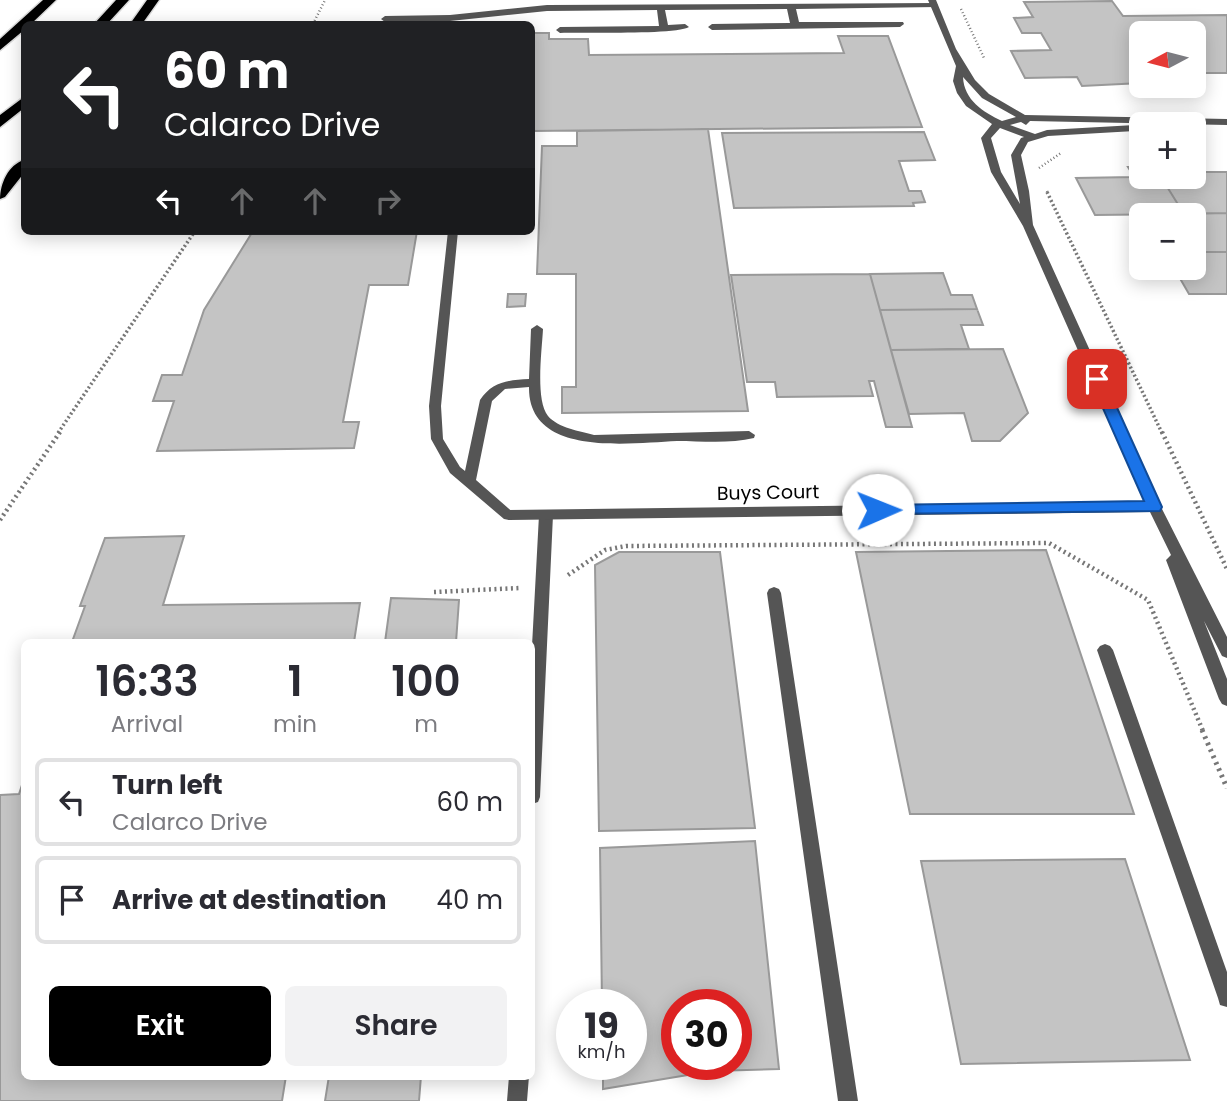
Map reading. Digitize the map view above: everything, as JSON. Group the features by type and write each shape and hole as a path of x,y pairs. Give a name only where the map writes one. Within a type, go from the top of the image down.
{"highway":[{"path":"27,21 50,0"},
{"path":"40,21 61,0"},
{"path":"103,21 122,0"},
{"path":"138,21 153,0"},
{"path":"0,46 21,27"},
{"path":"0,61 21,40"},
{"path":"0,123 21,104"},
{"path":"0,194 21,168"}],"street":[{"path":"385,19 450,18 547,8 933,3 960,66 982,93 1024,118 1032,136"},
{"path":"791,6 795,26"},
{"path":"661,8 664,28"},
{"path":"712,27 900,24"},
{"path":"560,30 685,27"},
{"path":"960,66 958,83 964,97 996,126 1032,136"},
{"path":"1129,120 1024,118 996,126 986,138 989,153 1008,196 1028,226 1154,507 1227,652"},
{"path":"1206,122 1227,122"},
{"path":"1028,226 1016,155 1024,140 1032,136 1069,131 1129,128"},
{"path":"453,235 435,406 437,439 455,470 469,482 486,400 491,391 505,384 535,383"},
{"path":"537,329 535,398 543,419 567,433 594,439 749,435"},
{"name":"Buys Court","path":"469,482 509,515 1154,507"},
{"path":"1154,507 1227,699"},
{"path":"535,736 546,514"},
{"path":"774,593 848,1101"},
{"path":"1105,650 1227,998"},
{"path":"517,1101 519,1080"}],"path":[{"path":"314,21 325,0"},
{"path":"957,0 985,60"},
{"path":"1069,131 1076,143 1037,169 1227,569"},
{"path":"0,520 192,235"},
{"path":"562,579 605,550 626,546 1049,543 1148,600 1227,788"},
{"path":"434,592 524,588"}],"building":[{"path":"1112,1 1123,16 1227,15 1227,73 1206,73 1206,21 1129,21 1129,84 1082,86 1077,77 1025,78 1011,51 1051,50 1041,33 1022,33 1014,18 1033,17 1024,2"},
{"path":"535,33 549,33 549,39 588,39 589,55 844,53 838,36 888,36 922,127 535,131"},
{"path":"708,129 748,411 562,413 562,387 576,387 576,274 537,274 542,146 577,146 577,131"},
{"path":"924,132 935,160 899,161 909,191 921,191 925,202 913,203 914,206 734,208 722,133"},
{"path":"1206,172 1227,172 1227,213 1206,213 1206,203 1177,203 1168,189 1206,189"},
{"path":"1129,177 1129,189 1168,189 1177,203 1129,203 1129,215 1095,215 1076,178"},
{"path":"1206,213 1227,213 1227,252 1206,252"},
{"path":"251,235 416,235 408,285 369,285 343,422 359,422 354,448 157,451 174,401 153,401 162,375 182,375 204,310"},
{"path":"1206,252 1227,252 1227,294 1189,294 1181,280 1206,280"},
{"path":"943,273 951,295 972,295 977,309 880,310 870,274"},
{"path":"870,274 912,427 886,427 874,381 869,381 873,396 777,397 775,382 747,382 731,275"},
{"path":"508,294 526,294 525,306 507,307"},
{"path":"977,309 983,325 961,325 969,349 891,350 880,310"},
{"path":"1003,349 1028,413 1000,441 972,441 964,413 909,414 891,350"},
{"path":"184,536 163,605 360,603 354,639 73,639 85,606 80,606 105,538"},
{"path":"1046,550 1134,814 910,814 856,552"},
{"path":"619,552 720,552 755,828 599,831 595,565"},
{"path":"391,598 459,600 456,639 385,639"},
{"path":"21,788 21,1080 285,1080 282,1101 0,1101 0,795 19,794"},
{"path":"755,841 779,1069 752,1070 752,989 661,989 661,1079 603,1089 603,1080 647,1080 647,989 602,989 600,848"},
{"path":"1125,859 1190,1060 961,1064 921,861"},
{"path":"328,1080 421,1080 419,1101 325,1101"}],"route":[{"path":"878,510 1154,507 1097,379"}]}
